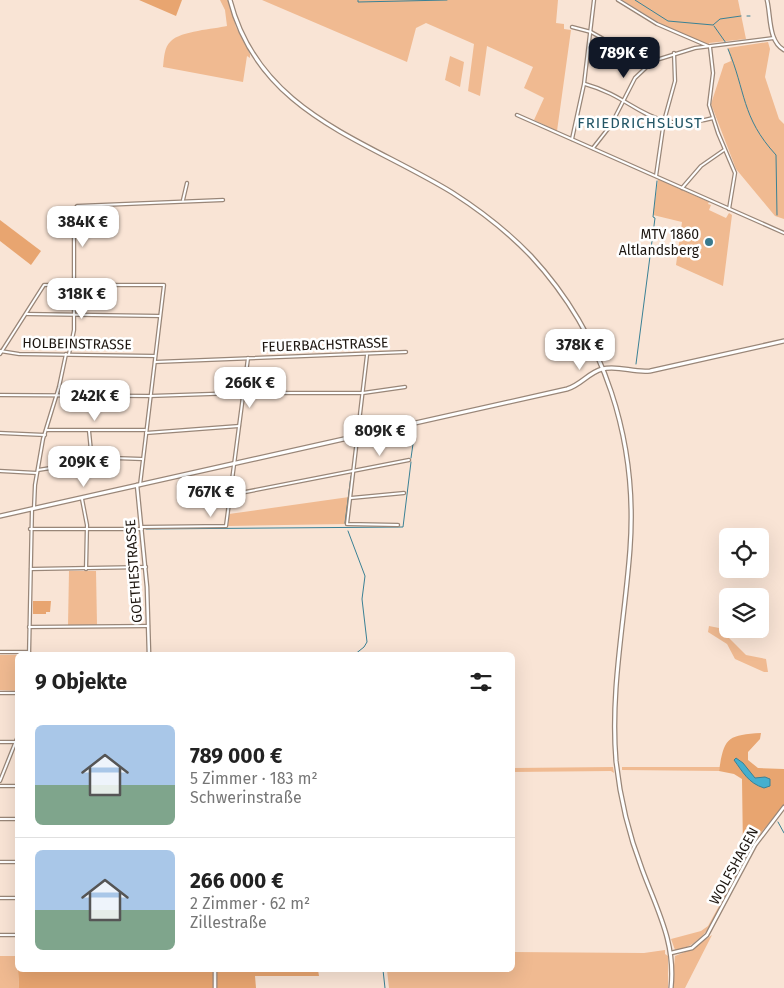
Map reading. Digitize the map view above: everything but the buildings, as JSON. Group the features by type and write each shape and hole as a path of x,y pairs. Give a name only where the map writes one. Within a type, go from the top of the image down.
{"main road":[{"path":"230,0 235,21 255,60 290,98 339,132 454,194 484,214 529,254 560,291 579,321 603,369 620,418 627,454 631,499 630,548 616,685 616,761 625,816 642,871 663,919 671,953 671,988"},
{"path":"0,516 567,389 577,385 594,372 616,366 638,371 650,371 784,341"}],"street":[{"path":"572,139 584,84 594,0"},
{"path":"618,0 657,24 710,46"},
{"path":"767,0 774,38 777,45 784,50"},
{"path":"572,27 591,32 648,64"},
{"path":"593,148 611,125 635,78 648,64 674,52 774,38"},
{"path":"710,46 713,73 709,103 735,173 729,209"},
{"path":"656,176 664,121 675,81 674,52"},
{"path":"584,84 602,90 646,115 664,121 690,123 713,118"},
{"path":"517,114 784,233"},
{"path":"682,188 701,166 725,149"},
{"path":"183,201 188,183"},
{"path":"29,652 30,529 45,435 73,333 74,210 77,206 223,200"},
{"path":"1,352 44,285 164,285 139,485"},
{"path":"27,314 160,316"},
{"name":"HOLBEINSTRASSE","path":"1,352 154,356"},
{"name":"FEUERBACHSTRASSE","path":"155,362 406,352"},
{"path":"368,355 347,524 398,525"},
{"path":"30,529 225,527 248,358"},
{"path":"0,395 150,396 243,393 363,393 405,387"},
{"path":"47,430 146,432 239,426"},
{"path":"89,431 92,462"},
{"path":"0,433 45,435"},
{"path":"0,470 38,472 114,458 142,459"},
{"path":"230,496 409,460"},
{"name":"GOETHESTRASSE","path":"139,485 146,567 149,652"},
{"path":"351,498 404,493"},
{"path":"82,498 86,529 86,569"},
{"path":"30,569 146,567"},
{"path":"29,627 148,626"},
{"path":"0,652 15,653"},
{"path":"0,693 15,693"},
{"path":"0,742 15,742 0,781"},
{"path":"0,786 15,786"},
{"name":"WOLFSHAGEN","path":"671,953 692,948 706,936 755,844 784,808"},
{"path":"0,819 15,819"},
{"path":"0,862 15,862"},
{"path":"0,898 15,898"},
{"path":"0,935 15,935"},
{"path":"215,972 215,988"}],"shaded area":[{"path":"139,0 182,0 176,16"},
{"path":"220,0 228,0 236,27 250,54 250,58 247,56 243,82 163,67 167,46 171,41 182,35 227,26 225,10"},
{"path":"262,0 558,0 556,23 564,24 564,29 571,30 557,131 534,120 544,98 524,88 533,67 487,46 480,96 468,91 474,44 426,23 416,28 407,62"},
{"path":"622,0 738,0 746,39 709,43 709,46 668,28"},
{"path":"768,42 770,49 765,77 779,119 784,124 784,219 775,216 736,169 711,104 724,64 731,61 728,48"},
{"path":"450,56 464,62 460,87 445,80"},
{"path":"658,179 709,202 708,204 711,205 709,210 726,218 729,213 732,215 723,286 676,265 682,222 653,215"},
{"path":"0,220 41,251 31,265 0,241"},
{"path":"349,497 345,524 228,526 229,514"},
{"path":"69,571 96,571 97,625 68,625"},
{"path":"33,601 51,601 50,612 46,612 46,614 33,614"},
{"path":"709,626 719,628 719,638 729,638 746,655 766,659 768,672 735,659 727,644 708,632"},
{"path":"0,655 15,655 15,691 0,690"},
{"path":"761,733 760,739 748,752 748,760 758,768 784,769 784,805 759,835 748,853 743,851 742,779 734,774 719,771 723,751 729,740 741,735"},
{"path":"613,767 614,773 611,771 515,772 515,768"},
{"path":"622,767 720,767 719,771 622,770"},
{"path":"748,853 720,912 710,926 700,938 688,947 675,950 671,939 701,931 708,926"},
{"path":"712,935 685,988 672,988 675,956 690,950"},
{"path":"665,950 665,954 668,956 668,988 389,988 387,972 515,972 515,952 644,953"},
{"path":"0,956 15,956 15,972 18,972 19,988 0,988"},
{"path":"18,972 318,972 319,976 255,976 256,988 19,988"}],"water":[{"path":"736,758 743,763 755,778 765,777 770,779 770,786 764,788 750,780 734,760"}],"waterway":[{"path":"358,0 358,2 447,0"},
{"path":"635,0 668,21 713,25 720,19 741,16"},
{"path":"714,26 726,43"},
{"path":"728,49 750,116 756,128 776,155 777,215"},
{"path":"636,364 655,218 653,217 657,181"},
{"path":"411,458 415,430"},
{"path":"146,529 403,527 411,462"},
{"path":"345,523 351,476"},
{"path":"348,531 365,576 362,599 367,642 358,652"},
{"path":"778,822 784,833"},
{"path":"383,972 385,988"}],"place":[{"name":"MTV 1860 Altlandsberg","path":"709,242"}],"district":[{"name":"FRIEDRICHSLUST","path":"640,123"}]}
